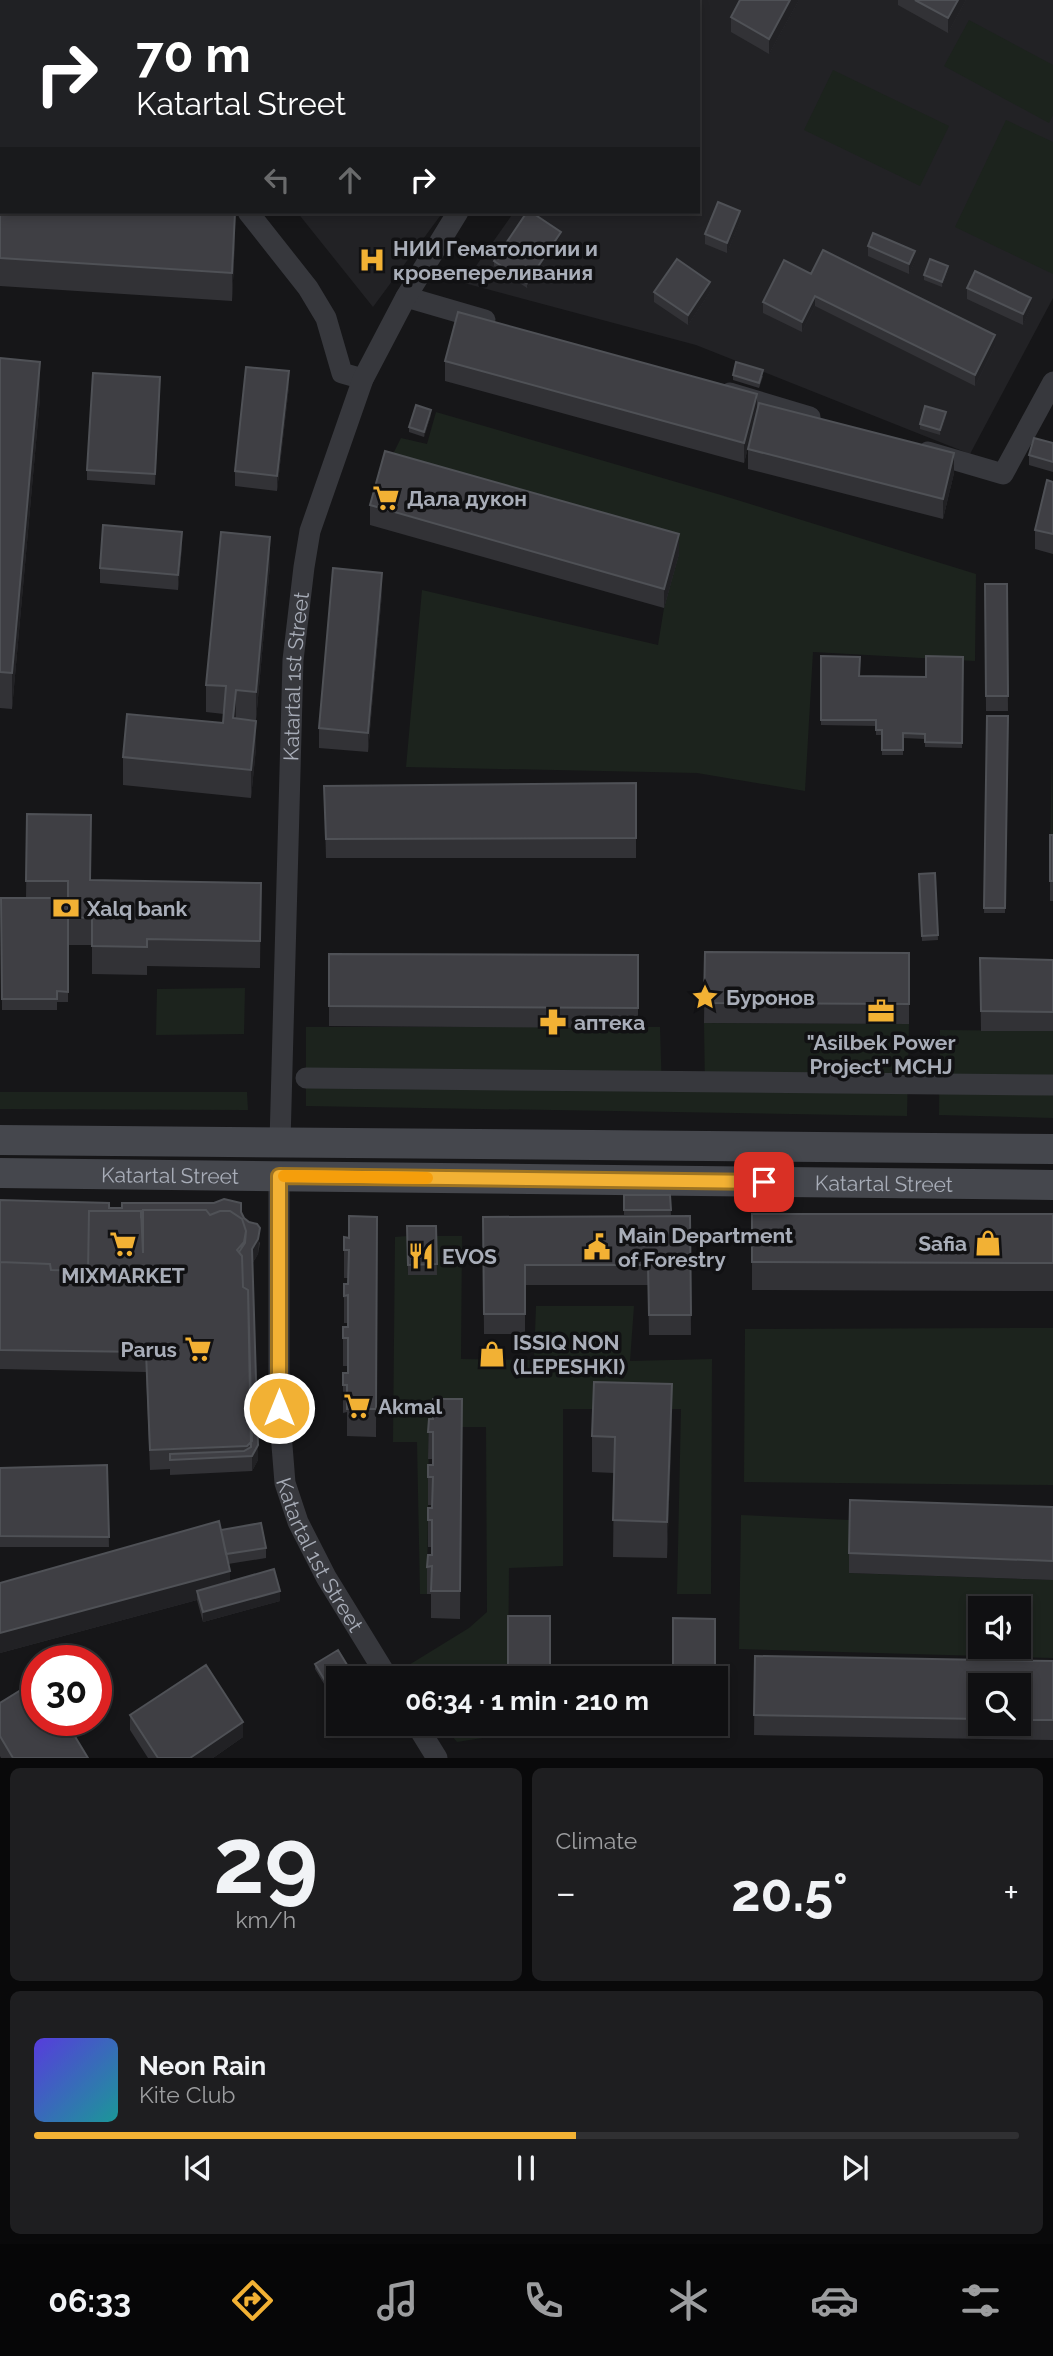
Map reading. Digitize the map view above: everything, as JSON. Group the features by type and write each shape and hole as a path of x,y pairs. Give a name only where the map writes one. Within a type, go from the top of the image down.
{"main road":[{"name":"Katartal Street","path":"0,1140 1053,1149"},
{"name":"Katartal 1st Street","path":"279,1176 280,1142"},
{"name":"Katartal Street","path":"0,1174 1053,1185"}],"street":[{"path":"250,214 309,288 326,317 342,373 363,379"},
{"name":"Katartal 1st Street","path":"280,1142 293,660 310,531 363,379 406,297 457,214"},
{"path":"406,297 499,324"},
{"path":"910,447 1003,474 1053,382"},
{"path":"711,387 831,423"},
{"path":"306,1078 1053,1085"},
{"path":"279,1176 279,1408 285,1483 298,1522 326,1577 381,1666"},
{"path":"423,1736 437,1758"}],"shaded area":[{"path":"700,0 1053,0 1053,298 970,454 696,345 464,283 513,214 700,214"},
{"path":"969,20 1053,65 1053,115 1049,123 944,66"},
{"path":"833,70 949,126 920,186 804,130"},
{"path":"1006,120 1053,142 1053,274 955,227"},
{"name":"НИИ Гематологии и кровепереливания","path":"299,214 442,214 373,307"},
{"path":"436,412 721,495 976,574 975,661 813,652 805,791 697,773 406,767 422,590 658,645 664,608 385,470 401,438 427,444"},
{"path":"1052,742 1053,855 1050,855"},
{"path":"245,988 244,1034 156,1035 157,989"},
{"path":"704,1023 909,1024 907,1116 306,1106 306,1027 660,1027 662,1092 705,1091"},
{"path":"940,1030 1053,1031 1053,1118 939,1115"},
{"path":"0,1092 247,1092 248,1110 0,1109"},
{"path":"407,1236 408,1275 436,1236 462,1236 461,1359 534,1360 536,1306 634,1306 630,1361 712,1359 711,1594 677,1594 681,1409 563,1409 563,1566 509,1568 508,1666 407,1666 469,1628 487,1612 486,1427 429,1427 427,1594 420,1594 417,1442 393,1442 395,1237"},
{"path":"1053,1328 1053,1485 744,1482 745,1329"},
{"path":"741,1515 850,1520 849,1573 1053,1580 1053,1658 1031,1657 1031,1596 968,1596 968,1656 739,1649"},
{"path":"452,1736 495,1736 457,1742"}],"building":[{"path":"740,0 790,0 769,39 731,17"},
{"path":"915,0 958,0 948,18"},
{"path":"718,202 740,211 727,243 705,234"},
{"path":"0,214 235,214 232,273 0,258"},
{"path":"526,214 534,214 561,232 527,283 494,261"},
{"path":"873,233 915,251 909,264 868,246"},
{"path":"823,250 995,335 975,375 815,296 802,322 763,302 784,260 811,274"},
{"path":"677,259 710,282 688,315 654,292"},
{"path":"930,259 948,266 942,282 924,275"},
{"path":"975,271 1031,298 1023,314 967,288"},
{"path":"458,312 757,394 744,443 445,361"},
{"path":"0,358 40,362 12,673 0,672"},
{"path":"736,362 763,370 759,383 733,375"},
{"path":"246,367 289,371 277,476 235,471"},
{"path":"93,373 160,377 155,474 87,470"},
{"path":"759,403 954,453 943,499 748,449"},
{"path":"416,405 431,410 424,432 409,427"},
{"path":"925,406 946,412 940,430 920,424"},
{"path":"1034,438 1053,443 1053,462 1029,455"},
{"path":"385,451 679,534 664,589 370,505"},
{"path":"1047,480 1053,482 1053,534 1035,530"},
{"path":"103,525 182,532 178,575 100,568"},
{"path":"221,532 270,537 256,692 236,690 233,718 256,721 251,770 123,757 127,714 223,723 226,686 206,685"},
{"path":"333,568 382,573 368,733 319,728"},
{"path":"985,584 1007,584 1008,696 986,696"},
{"path":"821,656 860,657 859,676 926,677 926,656 963,657 962,743 925,742 925,734 903,733 903,750 882,750 882,730 876,730 876,720 821,720"},
{"path":"987,716 1008,716 1005,908 984,908"},
{"path":"636,783 636,838 326,839 324,786"},
{"path":"27,814 91,815 90,880 261,883 260,941 147,939 147,947 92,946 92,918 68,917 68,881 26,881"},
{"path":"1050,835 1053,835 1053,881 1050,881"},
{"path":"935,873 938,935 922,936 919,874"},
{"path":"1,898 68,898 68,992 57,991 57,999 2,999"},
{"path":"705,952 909,953 909,1004 704,1003"},
{"path":"329,954 638,955 638,1008 329,1006"},
{"path":"980,958 1053,960 1053,1012 981,1011"},
{"path":"624,1195 670,1195 671,1210 624,1210"},
{"path":"224,1199 241,1203 244,1218 260,1228 252,1249 258,1445 252,1456 170,1460 170,1454 244,1451 251,1447 248,1290 243,1287 242,1256 239,1252 245,1243 246,1231 242,1219 230,1211 210,1215 206,1210 143,1210 141,1216 141,1211 89,1211 88,1271 51,1270 50,1264 0,1262 0,1200 109,1203 109,1208 122,1208 122,1203 214,1203"},
{"path":"143,1210 206,1210 210,1215 230,1211 242,1219 246,1231 244,1242 237,1250 242,1256 243,1287 248,1290 252,1441 247,1446 150,1450 146,1352 0,1350 0,1262 50,1264 51,1270 88,1271 89,1211 141,1211 143,1253"},
{"path":"752,1214 1053,1214 1053,1263 752,1262"},
{"path":"349,1216 377,1217 376,1409 347,1409 347,1385 343,1385 343,1373 348,1373 348,1338 343,1338 343,1327 348,1327 348,1295 344,1296 344,1284 348,1284 349,1250 344,1250 344,1237 349,1238"},
{"path":"690,1216 691,1315 649,1315 648,1265 525,1265 525,1314 484,1314 483,1217"},
{"path":"407,1226 436,1226 437,1264 408,1265"},
{"path":"594,1382 672,1384 667,1522 613,1520 615,1437 592,1436"},
{"path":"433,1399 462,1399 460,1591 431,1591 432,1566 427,1567 428,1555 432,1555 432,1520 428,1520 428,1508 432,1508 433,1477 428,1477 428,1465 433,1465 433,1432 428,1432 429,1419 433,1419"},
{"path":"107,1465 109,1537 0,1536 0,1468"},
{"path":"850,1500 1053,1507 1053,1561 849,1553"},
{"path":"219,1521 230,1571 0,1633 0,1583"},
{"path":"261,1523 266,1548 226,1554 221,1530"},
{"path":"274,1569 280,1591 203,1612 197,1591"},
{"path":"508,1616 550,1616 550,1666 508,1666"},
{"path":"673,1618 715,1619 715,1666 673,1666"},
{"path":"338,1650 348,1666 326,1666 326,1682 315,1664"},
{"path":"755,1656 1053,1661 1053,1720 1031,1720 1031,1673 968,1673 968,1719 754,1715"},
{"path":"206,1665 243,1722 190,1758 158,1758 130,1715"},
{"path":"21,1690 21,1736 75,1736 88,1758 13,1758 0,1736 0,1703"}],"slow traffic":[{"path":"284,1176 427,1178"}],"place":[{"name":"НИИ Гематологии и кровепереливания","path":"372,260"},
{"name":"Дала дукон","path":"386,498"},
{"name":"Xalq bank","path":"66,908"},
{"name":"Буронов","path":"705,997"},
{"name":"\"Asilbek Power Project\" MCHJ","path":"881,1011"},
{"name":"аптека","path":"553,1022"},
{"name":"Safia","path":"988,1243"},
{"name":"MIXMARKET","path":"123,1244"},
{"name":"Main Department of Forestry","path":"597,1247"},
{"name":"EVOS","path":"421,1256"},
{"name":"Parus","path":"198,1349"},
{"name":"ISSIQ NON (LEPESHKI)","path":"492,1354"},
{"name":"Akmal","path":"357,1406"}],"route":[{"path":"279,1408 279,1176 764,1182"}]}
